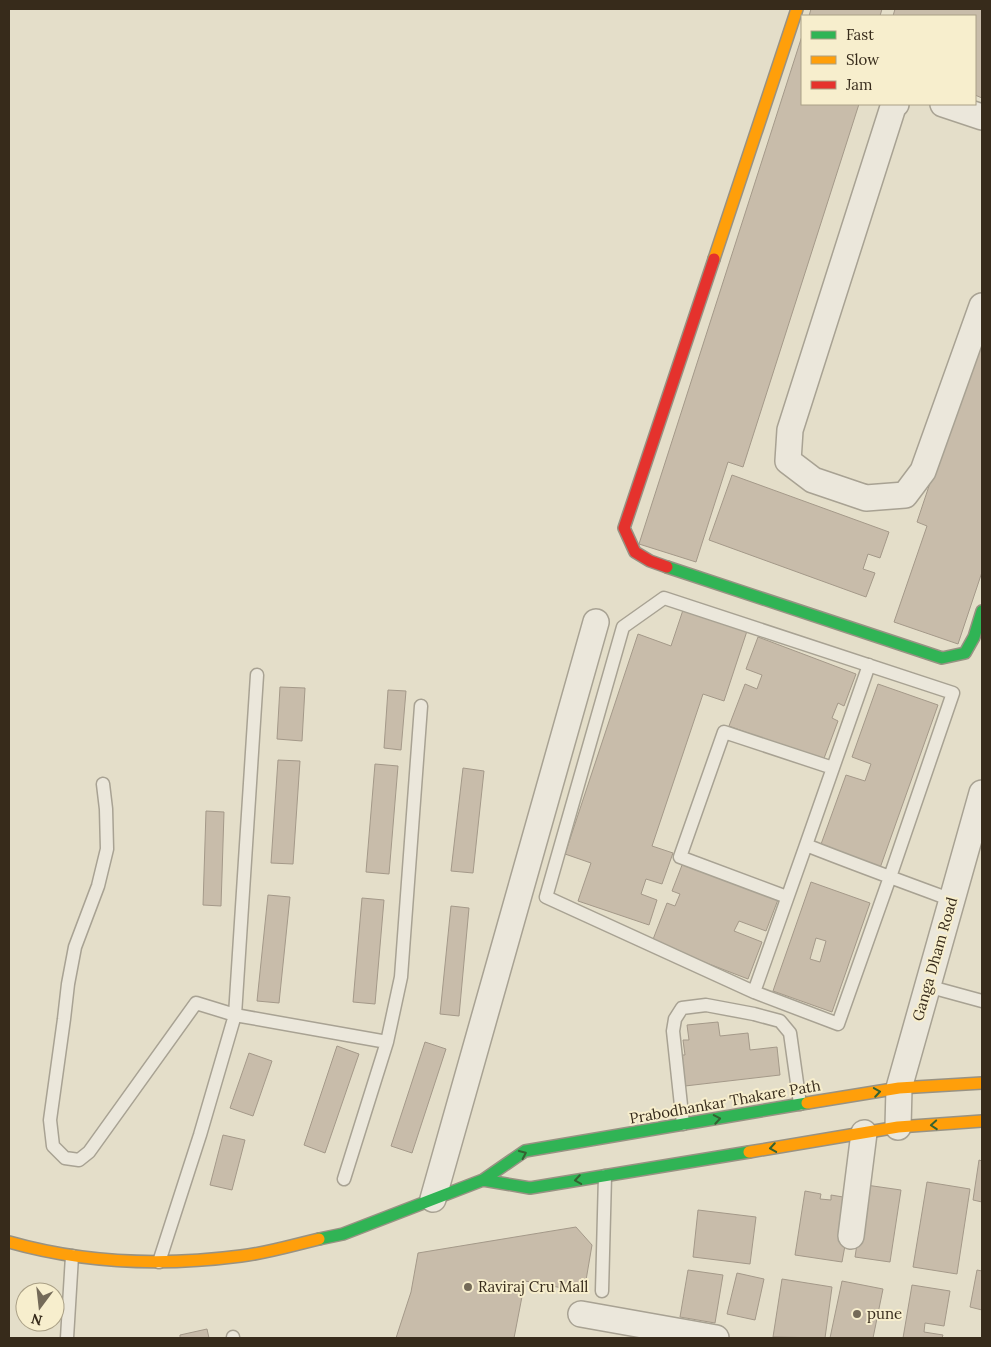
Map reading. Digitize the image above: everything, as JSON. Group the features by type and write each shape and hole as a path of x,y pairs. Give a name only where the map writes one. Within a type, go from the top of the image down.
{"main road":[{"path":"797,9 624,528 635,552 650,561 942,658 965,653 974,637 982,611"},
{"name":"Prabodhankar Thakare Path","path":"9,1242 37,1250 72,1256 159,1262 241,1256 343,1234 483,1180 525,1151 898,1088 982,1083"},
{"path":"483,1180 530,1188 864,1132 898,1127 982,1121"}],"street":[{"path":"895,105 790,430 788,461 812,480 866,498 905,495 923,471 982,306"},
{"path":"946,105 982,118"},
{"path":"433,1199 596,622"},
{"name":"Ganga Dham Road","path":"898,1127 898,1088 982,793"},
{"path":"851,1236 864,1132"},
{"path":"581,1314 716,1338"}],"lane":[{"path":"664,598 869,665 953,692 838,1024 754,992 546,897 623,627 664,598"},
{"path":"754,992 869,665"},
{"path":"159,1262 200,1135 235,1015 257,676"},
{"path":"344,1179 387,1042 401,977 422,706"},
{"path":"788,897 680,856 724,732 833,768"},
{"path":"103,784 107,849 98,886 75,947 68,984 50,1120 53,1146 65,1158 79,1160 89,1152 196,1003 235,1015 387,1042"},
{"path":"806,845 952,900"},
{"path":"927,986 982,1001"},
{"path":"683,1124 673,1031 675,1019 682,1008 706,1006 754,1014 780,1021 790,1033 800,1104"},
{"path":"602,1291 604,1176"},
{"path":"67,1338 72,1256"}],"building":[{"path":"811,9 882,9 880,15 809,15"},
{"path":"895,9 982,9 982,98 976,95 976,15 893,15"},
{"path":"801,39 801,105 859,105 743,467 728,462 696,562 639,544"},
{"path":"982,327 982,572 958,644 894,622 927,526 917,522"},
{"path":"732,475 889,532 880,558 868,554 863,569 875,573 866,597 709,540"},
{"path":"683,610 747,631 724,701 703,694 652,846 673,853 662,884 646,879 641,894 657,900 649,925 578,901 591,863 565,854 638,634 671,646"},
{"path":"758,637 856,674 844,706 838,703 832,718 838,721 823,761 729,726 745,684 757,689 762,675 746,669"},
{"path":"878,684 938,705 880,868 820,847 846,775 865,781 871,764 852,757"},
{"path":"280,687 305,688 302,741 277,739"},
{"path":"388,690 406,691 401,750 384,748"},
{"path":"278,760 300,761 293,864 271,863"},
{"path":"375,764 398,766 389,874 366,872"},
{"path":"463,768 484,771 473,873 451,871"},
{"path":"206,811 224,812 221,906 203,905"},
{"path":"684,860 779,897 766,931 739,921 734,931 762,942 748,979 652,942 667,903 675,906 680,894 672,891"},
{"path":"811,882 870,903 832,1012 773,991","holes":["816,938 826,941 820,962 810,959"]},
{"path":"268,895 290,897 279,1003 257,1001"},
{"path":"362,898 384,900 375,1004 353,1002"},
{"path":"451,906 469,908 459,1016 440,1014"},
{"path":"718,1022 720,1036 748,1033 750,1050 777,1047 780,1075 685,1086 681,1055 685,1055 683,1040 689,1040 687,1025"},
{"path":"425,1042 446,1049 412,1153 391,1146"},
{"path":"337,1046 359,1054 325,1153 304,1145"},
{"path":"249,1053 272,1061 253,1116 230,1108"},
{"path":"223,1135 245,1140 232,1190 210,1185"},
{"path":"979,1160 982,1161 982,1202 973,1200"},
{"path":"927,1182 970,1189 957,1274 913,1267"},
{"path":"866,1185 901,1190 890,1262 855,1257"},
{"path":"805,1191 821,1194 820,1199 831,1200 831,1195 849,1198 846,1240 842,1262 795,1255"},
{"path":"698,1210 756,1217 750,1264 693,1257"},
{"name":"Raviraj Cru Mall","path":"576,1227 592,1245 584,1292 525,1281 514,1338 396,1338 411,1292 418,1253"},
{"path":"688,1270 723,1275 715,1323 680,1317"},
{"path":"977,1270 982,1271 982,1310 970,1307"},
{"path":"737,1273 764,1279 755,1320 727,1314"},
{"path":"782,1279 832,1287 825,1338 773,1337"},
{"name":"pune","path":"842,1281 883,1289 873,1338 830,1338"},
{"path":"912,1285 950,1291 944,1326 925,1323 924,1332 943,1335 942,1338 903,1338"},
{"path":"207,1329 209,1338 180,1338 180,1335"}],"traffic: fast":[{"path":"667,567 942,658 965,653 974,637 982,611"},
{"path":"319,1239 343,1234 483,1180 525,1151 807,1103"},
{"path":"483,1180 530,1188 749,1152"}],"traffic: slow":[{"path":"714,259 797,9"},
{"path":"807,1103 899,1088 982,1083"},
{"path":"749,1152 898,1127 982,1121"},
{"path":"9,1242 66,1254 124,1261 153,1262 241,1256 319,1239"}],"traffic: jam":[{"path":"667,567 650,561 635,552 624,528 714,259"}],"place":[{"name":"Raviraj Cru Mall","path":"468,1287"},
{"name":"pune","path":"857,1314"}]}
